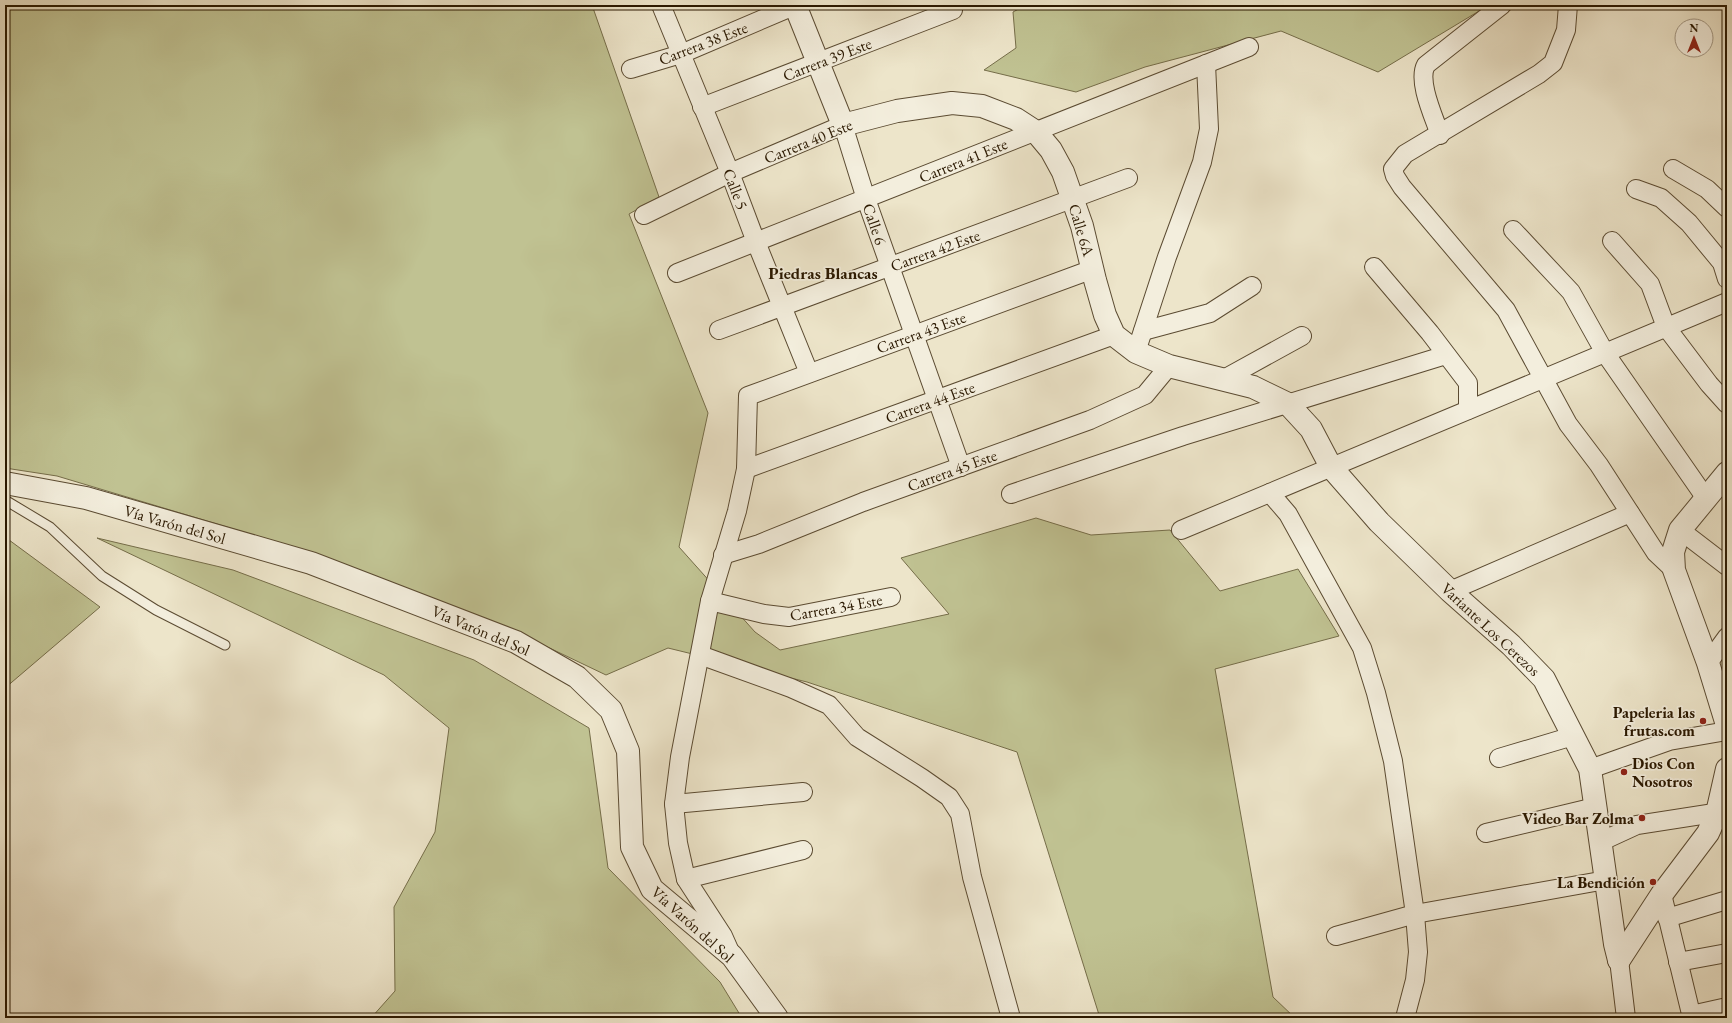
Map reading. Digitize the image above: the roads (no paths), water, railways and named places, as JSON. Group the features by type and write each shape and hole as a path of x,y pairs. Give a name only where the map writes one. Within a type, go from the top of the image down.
{"street":[{"name":"Calle 5","path":"661,5 730,173 809,373"},
{"name":"Carrera 38 Este","path":"631,69 681,54 795,5"},
{"name":"Calle 6","path":"795,5 843,125 866,199 961,466"},
{"path":"1440,135 1423,82 1422,71 1426,65 1502,5"},
{"path":"1568,5 1566,30 1553,62 1539,74 1440,135 1405,154 1393,169 1395,176 1506,310 1542,379 1568,424 1599,465 1656,553 1674,570"},
{"name":"Carrera 39 Este","path":"702,107 953,10"},
{"name":"Carrera 41 Este","path":"677,273 1249,47"},
{"path":"1136,352 1167,257 1202,162 1209,129 1206,64"},
{"name":"Carrera 40 Este","path":"644,215 730,173 843,125 897,111 952,103 982,106 1016,119 1036,132"},
{"name":"Calle 6A","path":"1036,132 1054,156 1063,172 1082,226 1105,315 1114,335"},
{"path":"1673,169 1707,189 1727,208"},
{"name":"Carrera 42 Este","path":"719,330 1128,178"},
{"path":"1636,189 1661,198 1688,223 1722,263 1727,279"},
{"path":"1514,230 1571,292 1605,353 1663,439 1719,486 1680,530 1673,552 1674,570 1708,663 1727,725"},
{"path":"1612,241 1650,284 1666,327 1709,384 1727,404"},
{"path":"1374,267 1430,333 1468,383 1468,410"},
{"name":"Carrera 43 Este","path":"746,469 748,396 1093,269"},
{"path":"1143,331 1210,313 1252,286"},
{"path":"1181,530 1727,302"},
{"name":"Variante Los Cerezos","path":"1114,335 1136,352 1168,366 1253,387 1288,404 1311,429 1331,467 1379,522 1450,591 1511,645 1544,679 1590,769 1619,960"},
{"name":"Carrera 44 Este","path":"746,469 1114,335"},
{"path":"1224,379 1302,336"},
{"path":"1011,494 1183,436 1446,355"},
{"name":"Carrera 45 Este","path":"723,555 759,544 864,502 1090,420 1145,395 1168,366"},
{"path":"732,956 723,936 686,879 678,844 674,804 680,757 710,602 737,511 746,469"},
{"name":"Vía Varón del Sol","path":"5,483 86,498 312,563 516,642 577,677 611,710 628,751 632,847 652,888 732,956 777,1018"},
{"path":"1270,493 1288,514 1362,648 1376,693 1393,761 1415,914 1418,952 1415,980 1405,1018"},
{"path":"1450,591 1630,513"},
{"path":"1680,530 1727,566"},
{"name":"Carrera 34 Este","path":"710,602 764,614 788,617 891,597"},
{"path":"1708,663 1727,637"},
{"path":"700,655 791,688 829,705 857,737 949,797 960,814 972,877 1011,1018"},
{"path":"1590,769 1669,741 1727,732"},
{"path":"1498,758 1573,736"},
{"path":"1621,1017 1619,960 1662,894 1722,812 1727,769"},
{"path":"674,804 803,792"},
{"path":"1486,833 1595,807"},
{"path":"1600,842 1637,825 1722,812"},
{"path":"686,879 803,850"},
{"path":"1336,936 1415,914 1606,880"},
{"path":"1662,894 1692,1017 1727,1007"},
{"path":"1667,918 1727,900"},
{"path":"1678,962 1727,953"}],"lane":[{"path":"5,500 50,527 102,576 156,610 225,645"}],"place":[{"name":"Papeleria las frutas.com","path":"1703,721"},
{"name":"Dios Con Nosotros","path":"1624,772"},
{"name":"Video Bar Zolma","path":"1642,818"},
{"name":"La Bendición","path":"1653,882"}],"district":[{"name":"Piedras Blancas","path":"823,273"}]}
